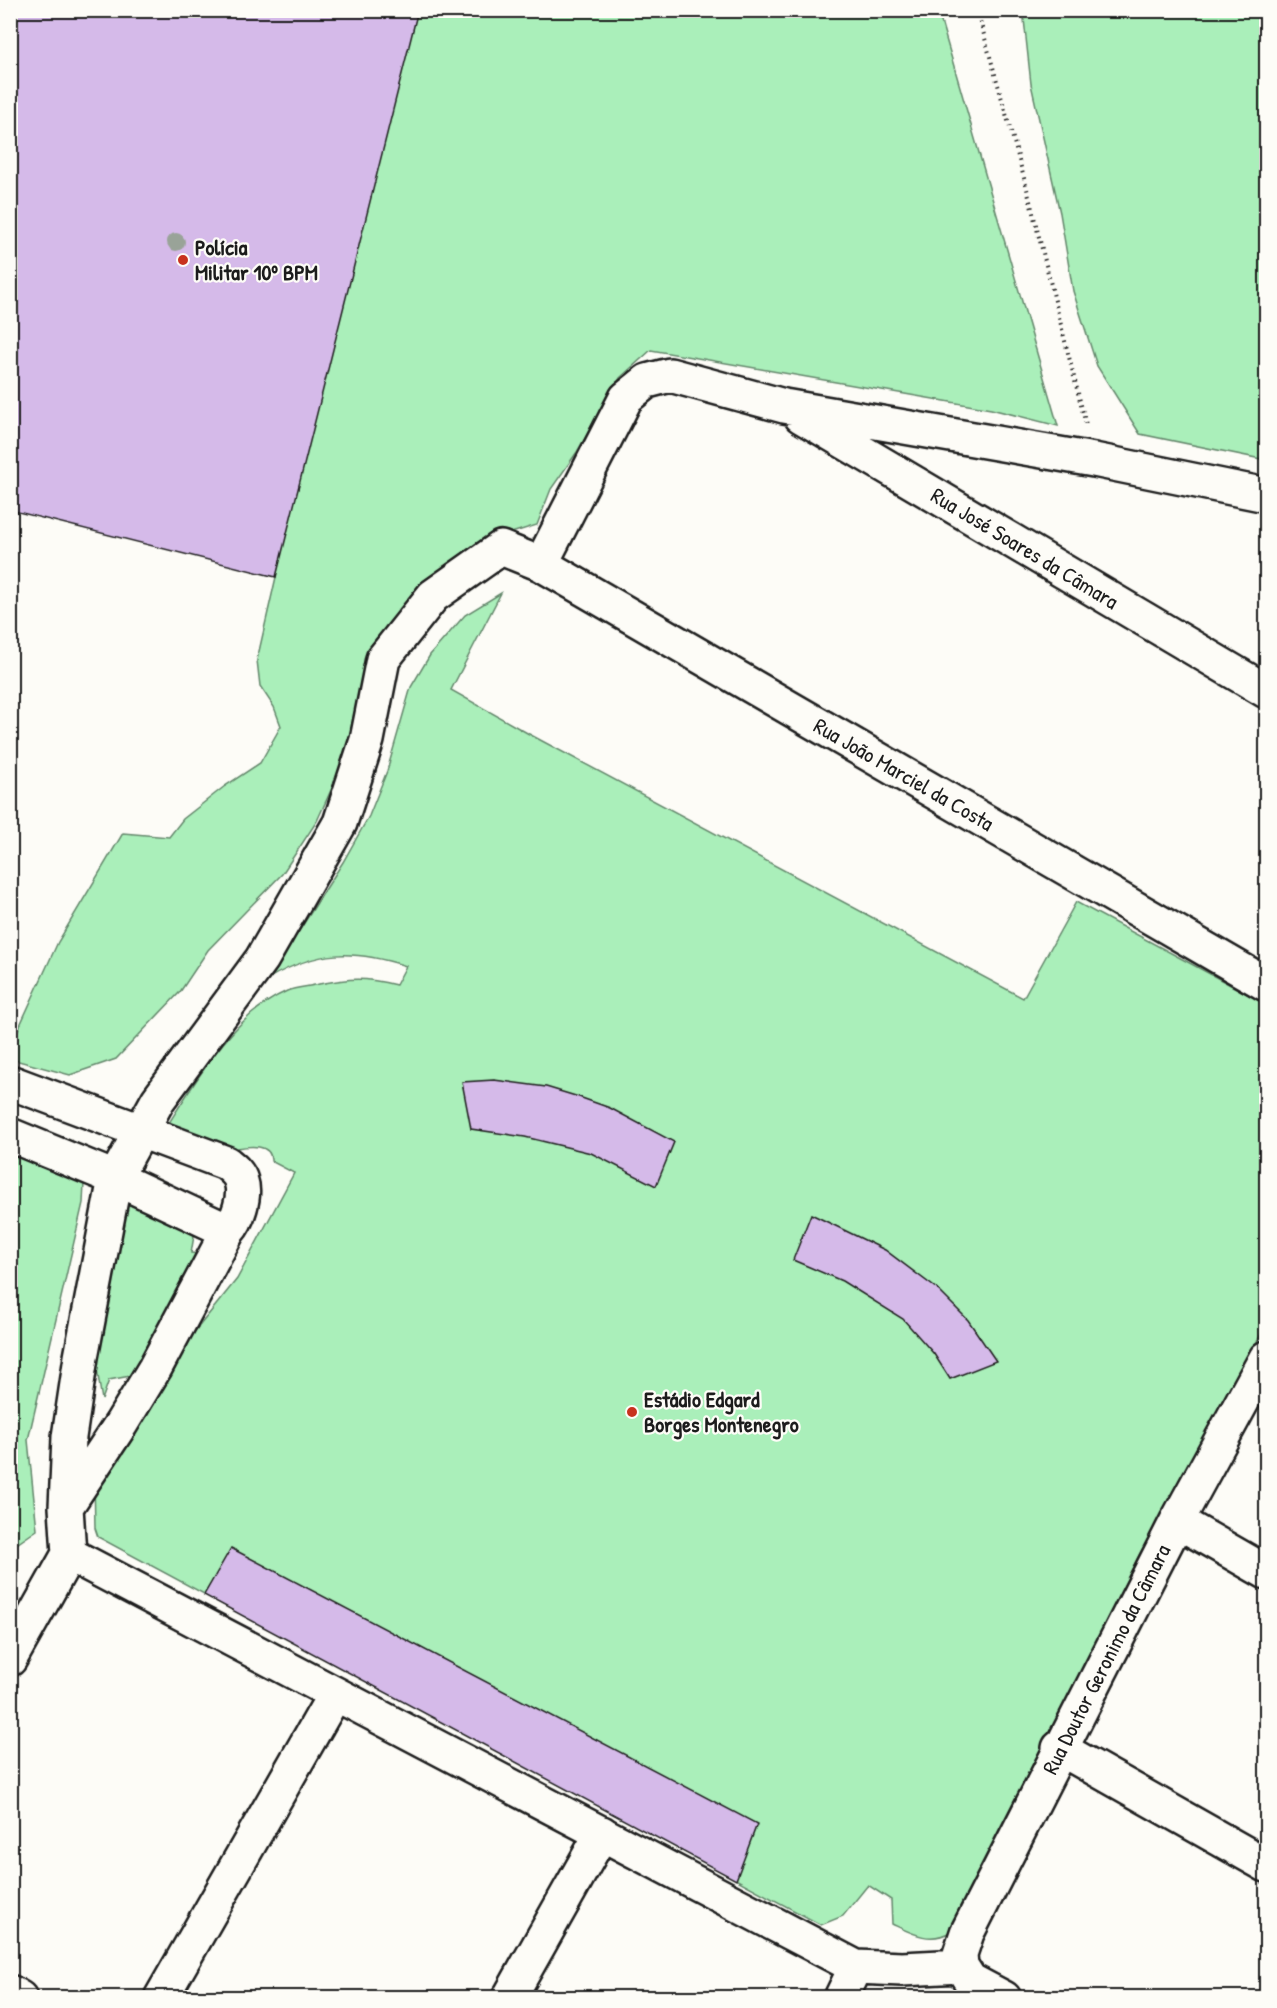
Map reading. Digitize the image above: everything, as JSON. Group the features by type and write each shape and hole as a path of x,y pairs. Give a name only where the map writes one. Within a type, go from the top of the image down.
{"street":[{"path":"541,564 626,398 646,381 670,375 784,406 1094,460 1266,495"},
{"name":"Rua José Soares da Câmara","path":"784,406 1266,691"},
{"name":"Rua João Marciel da Costa","path":"127,1155 158,1100 262,959 340,823 367,740 383,660 433,596 501,548 541,564 1266,984"},
{"path":"10,1082 127,1155 228,1231"},
{"path":"10,1135 127,1155 226,1163 237,1173 242,1182 236,1219 155,1368 121,1425 66,1507"},
{"path":"10,1659 69,1554 66,1507 69,1437 77,1379 127,1155"},
{"name":"Rua Doutor Geronimo da Câmara","path":"960,1966 960,1954 967,1932 1059,1748 1177,1521 1266,1358"},
{"path":"1177,1521 1266,1572"},
{"path":"69,1554 856,1967 902,1969 960,1966 970,1980 1004,1998"},
{"path":"161,1998 335,1694"},
{"path":"1059,1748 1266,1865"},
{"path":"508,1998 602,1833"},
{"path":"840,1998 856,1967"},
{"path":"10,1992 20,1998"}],"path":[{"path":"977,10 1026,185 1094,460"}],"green space":[{"path":"10,11 938,11 1058,426 991,409 651,350 620,378 577,452 551,489 537,525 505,535 450,566 418,588 399,611 381,644 351,746 317,821 282,874 208,950 180,992 116,1059 70,1075 11,1059 11,1045 58,942 123,833 169,837 183,819 225,786 260,763 281,726 274,707 260,686 257,660 276,577"},
{"path":"1027,11 1266,11 1266,460 1140,434 1097,366 1073,291 1060,213 1031,84 1024,19"},
{"name":"Estádio Edgard Borges Montenegro","path":"501,593 451,690 529,734 1023,998 1076,902 1266,1004 1266,1325 1139,1555 1027,1780 998,1844 950,1932 943,1935 921,1936 892,1924 891,1900 868,1885 843,1916 821,1925 98,1537 95,1528 94,1478 159,1376 237,1279 294,1173 271,1161 268,1151 264,1148 253,1146 237,1148 231,1157 164,1131 216,1052 249,1016 267,1002 287,991 340,980 358,979 396,985 406,966 387,960 352,955 320,957 303,962 269,978 343,862 369,816 387,771 411,687 430,655 465,615"},
{"path":"11,1146 84,1183 83,1203 28,1440 37,1530 14,1546 11,1553"},
{"path":"127,1202 192,1230 194,1236 191,1253 201,1254 130,1376 109,1380 102,1400 95,1357"}],"building":[{"name":"Polícia Militar 10º BPM","path":"10,10 418,10 276,577 10,510"},
{"path":"494,1080 546,1087 579,1097 610,1108 674,1142 656,1186 591,1153 525,1137 471,1129 462,1082"},
{"path":"811,1214 885,1250 937,1289 968,1320 996,1361 950,1379 934,1354 903,1319 842,1281 793,1260"},
{"path":"231,1548 757,1824 736,1880 204,1595"}],"place":[{"name":"Polícia Militar 10º BPM","path":"183,260"},
{"name":"Estádio Edgard Borges Montenegro","path":"632,1412"}]}
